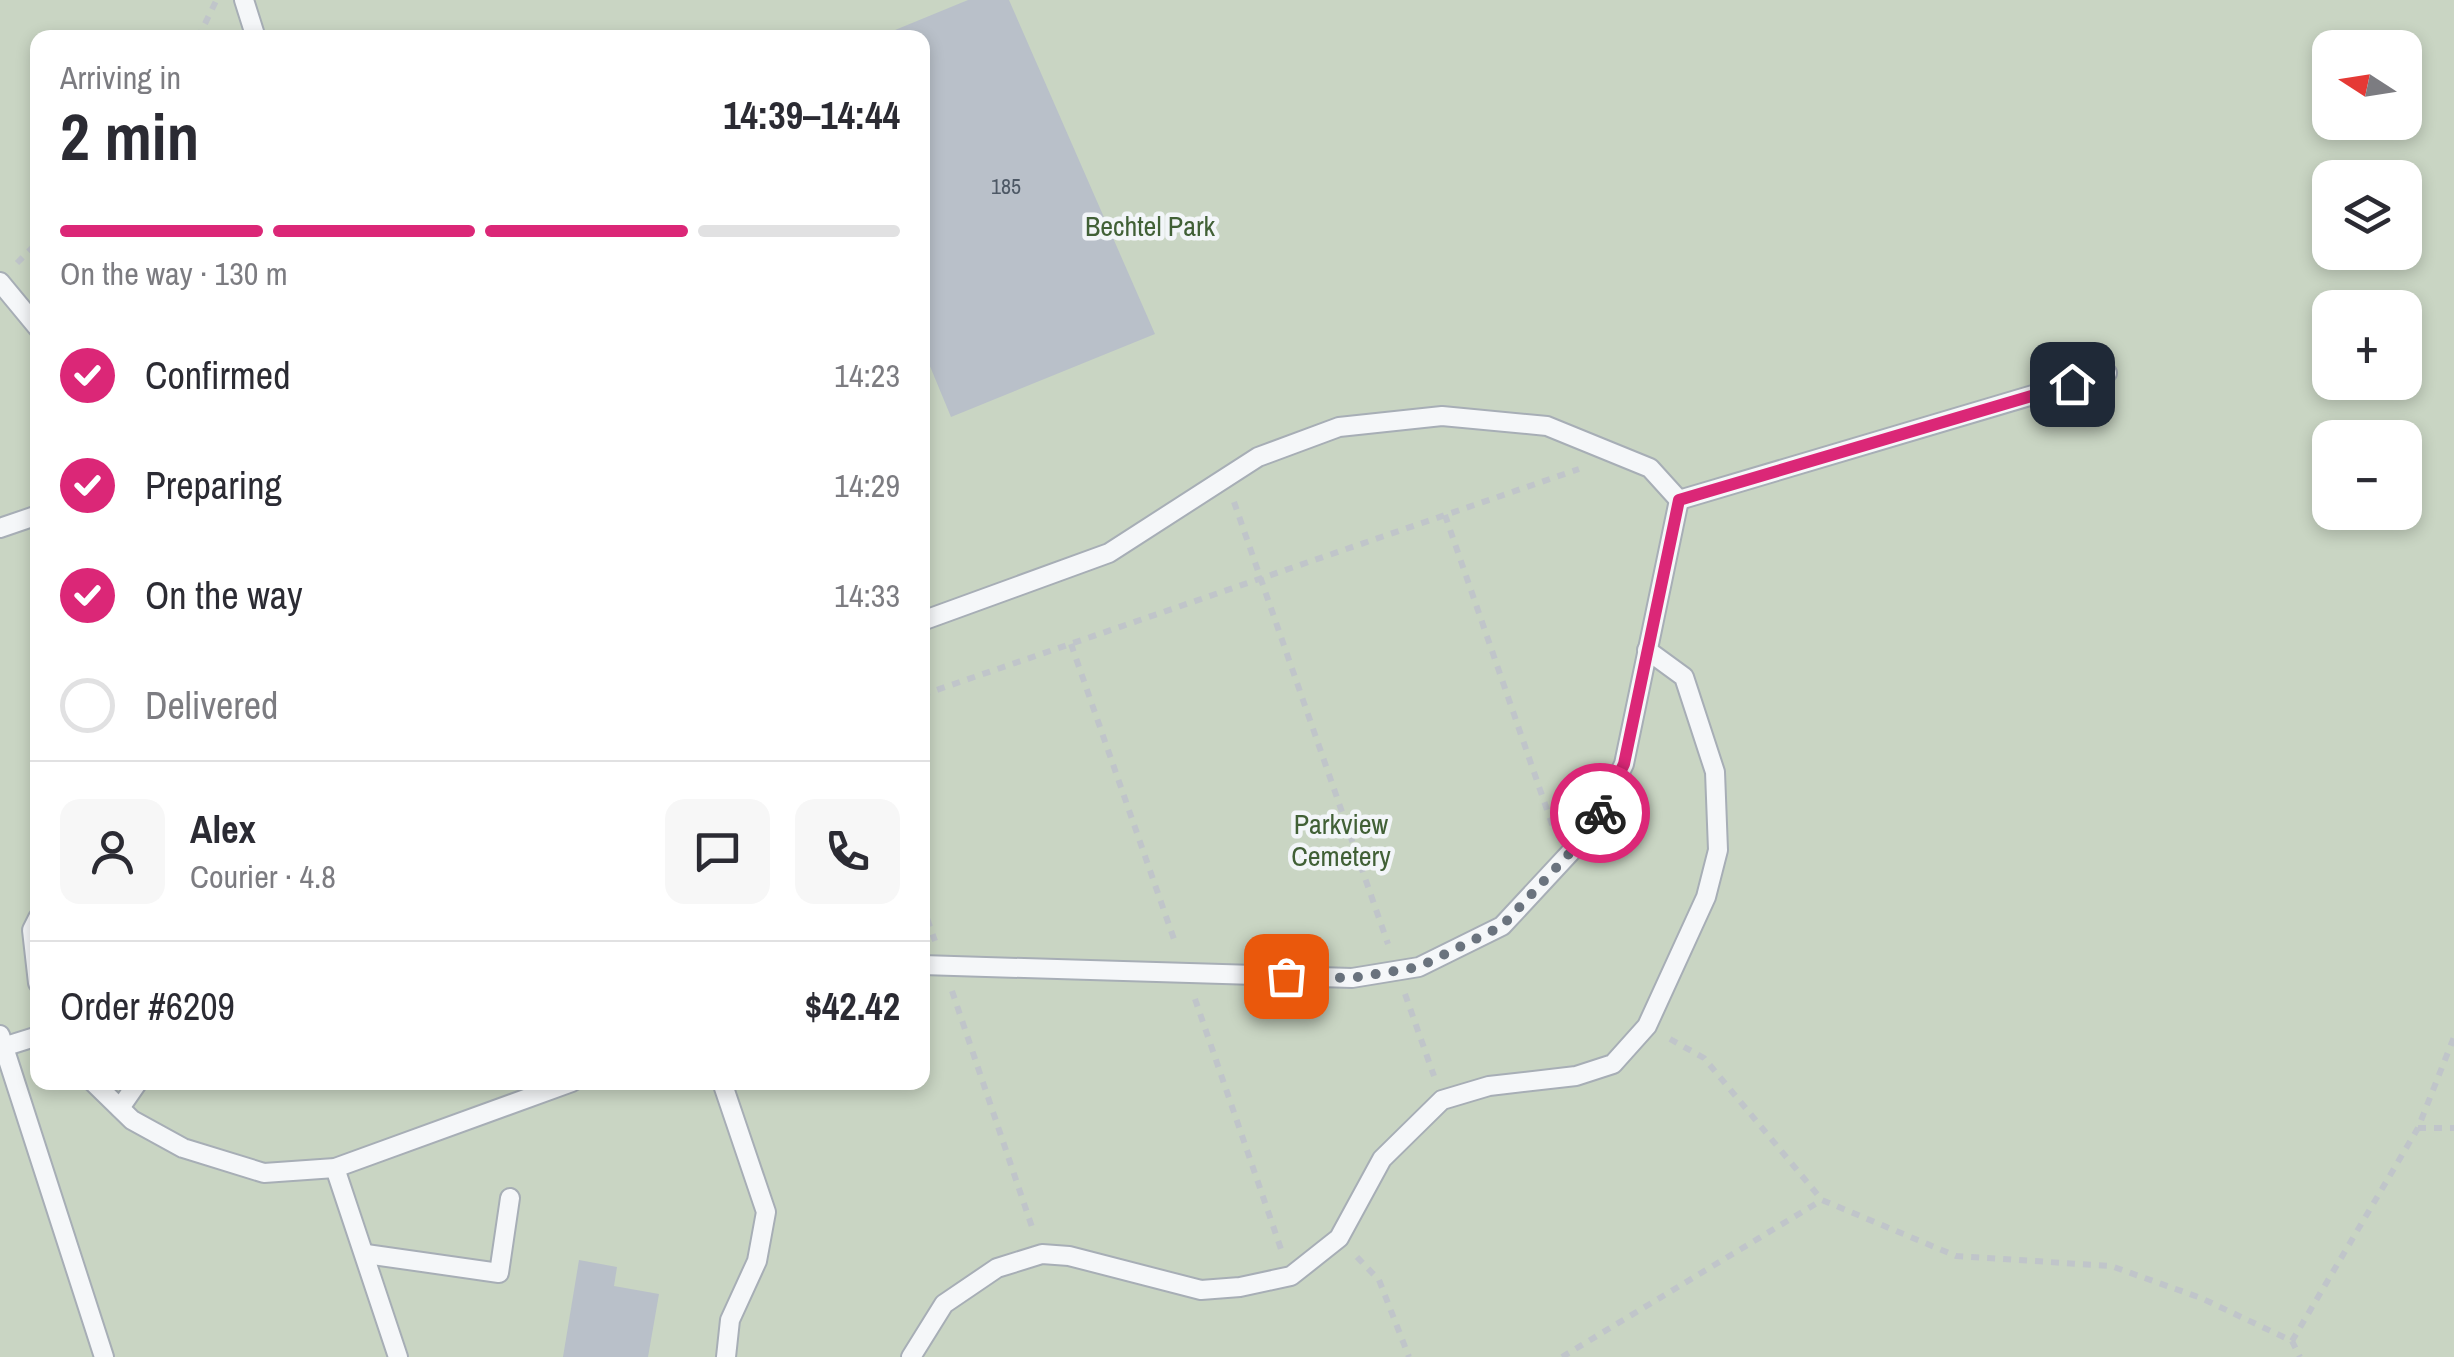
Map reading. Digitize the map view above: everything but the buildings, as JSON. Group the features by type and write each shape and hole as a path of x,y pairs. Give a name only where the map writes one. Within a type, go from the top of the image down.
{"lane":[{"path":"244,0 253,30"},
{"path":"0,282 30,318"},
{"path":"1679,500 2107,373"},
{"path":"930,618 1109,553 1258,457 1339,427 1442,416 1547,426 1650,468 1679,500"},
{"path":"930,964 1352,978 1419,967 1502,926 1593,828 1624,764 1679,500"},
{"path":"0,528 30,518"},
{"path":"911,1357 944,1304 997,1268 1042,1254 1070,1256 1201,1290 1240,1288 1291,1276 1339,1238 1382,1159 1442,1100 1489,1086 1576,1076 1613,1064 1647,1026 1706,897 1718,850 1715,772 1684,677 1647,650"},
{"path":"30,1038 1,1043 104,1357"},
{"path":"101,1090 132,1120 182,1148 264,1172 335,1168 550,1090"},
{"path":"120,1108 132,1090"},
{"path":"725,1090 766,1212 756,1261 730,1320 726,1357"},
{"path":"335,1168 398,1357"},
{"path":"366,1254 499,1274 510,1198"}],"path":[{"path":"202,30 217,0"},
{"path":"930,691 1619,455"},
{"path":"1226,478 1442,1100"},
{"path":"1445,515 1564,859"},
{"path":"930,928 1042,1254"},
{"path":"1647,1026 1704,1058 1822,1200 1956,1256 2111,1266 2202,1298 2292,1340 2300,1357"},
{"path":"2292,1340 2418,1128 2454,1037"},
{"path":"2418,1128 2454,1128"},
{"path":"1562,1357 1822,1200"},
{"path":"1339,1238 1379,1280 1408,1357"}],"green space":[{"path":"0,0 2454,0 2454,1357 0,1357"}],"way so far":[{"path":"1286,976 1352,978 1419,967 1502,926 1593,828 1600,813"}],"route":[{"path":"1600,813 1624,764 1679,500 2072,384"}],"park label":[{"name":"Bechtel Park","path":"1150,226"},
{"name":"Parkview Cemetery","path":"1341,840"}]}
